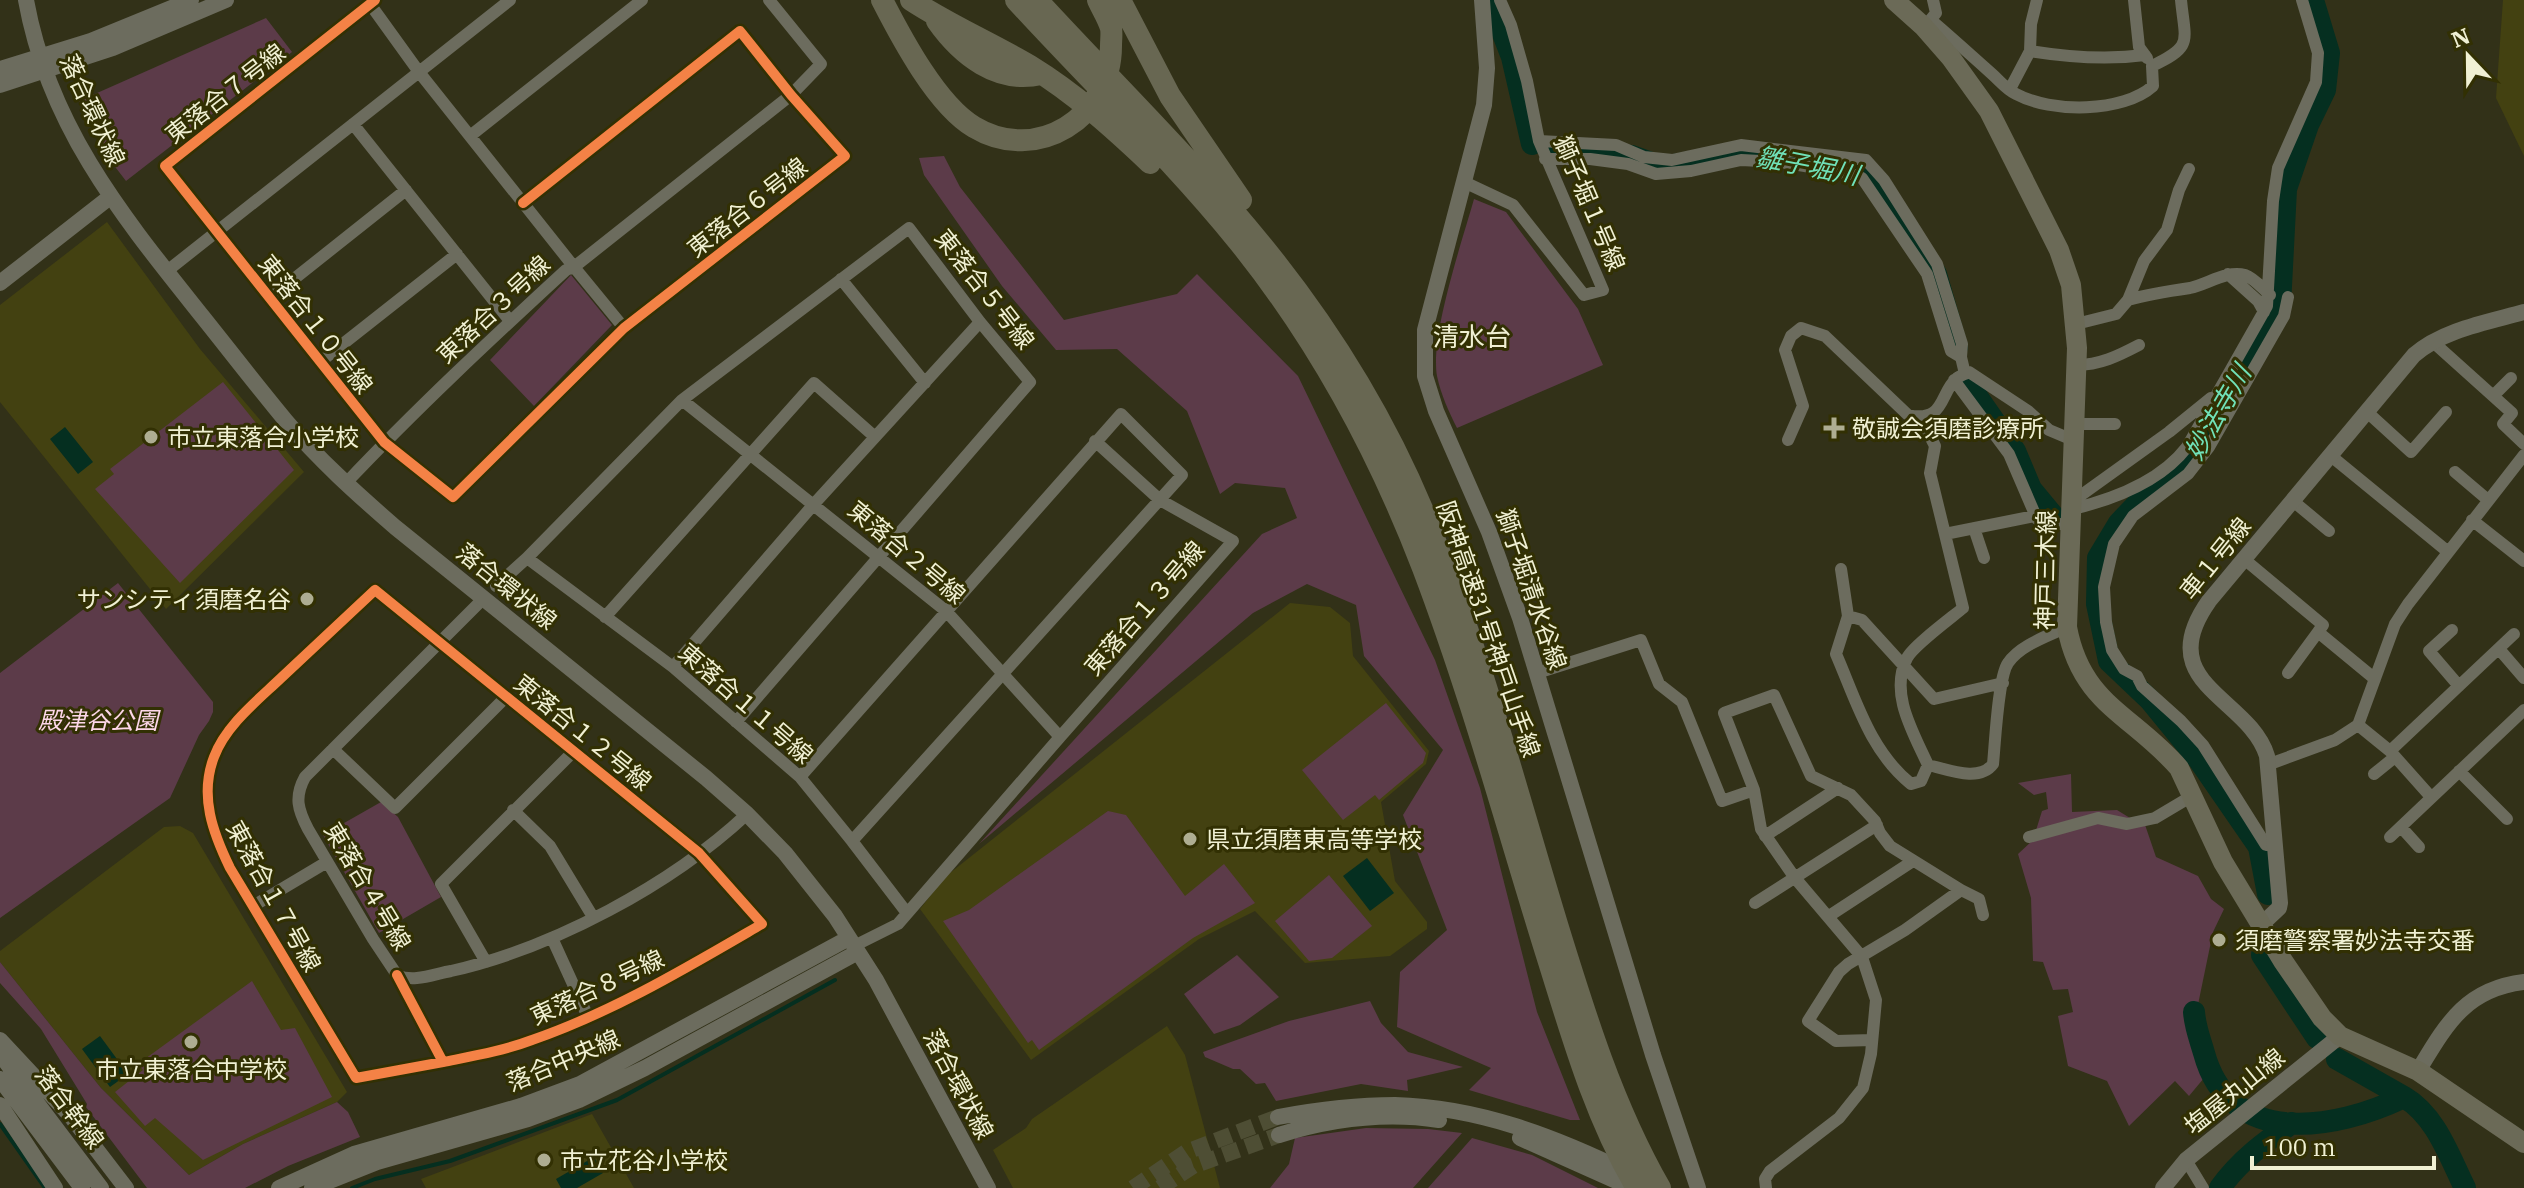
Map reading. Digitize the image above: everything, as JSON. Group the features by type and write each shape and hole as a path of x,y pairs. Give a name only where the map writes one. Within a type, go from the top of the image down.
{"highway":[{"path":"882,0 941,97 958,116 976,129 997,137 1032,140 1056,133 1079,120 1091,107 1106,79 1111,61 1111,29 1098,0"},
{"path":"911,0 1031,67 1083,103 1170,182 1286,305"},
{"path":"925,0 944,32 970,58 991,70 1027,76 1057,69 1087,50 1107,21 1113,0"},
{"name":"阪神高速31号神戸山手線","path":"1016,0 1239,242 1286,305 1360,428 1423,567 1586,1044 1660,1188"},
{"name":"阪神高速31号神戸山手線","path":"1037,0 1211,186 1272,257 1334,345 1382,425 1422,509 1479,668 1609,1132 1635,1188"},
{"path":"1120,0 1170,96 1212,160 1315,300 1334,345"}],"main road":[{"name":"神戸三木線","path":"1894,0 1927,23 1989,111 2059,250 2071,285 2076,324 2076,365 2067,627 2072,653 2095,693 2179,768 2223,862 2322,1018 2340,1036 2418,1071 2524,1143"}],"street":[{"name":"落合環状線","path":"26,0 29,19 52,88 72,134 110,197 287,423 395,527 706,778 785,853 820,895 876,980 988,1188"},
{"path":"0,87 10,70 191,0"},
{"path":"10,70 113,48 226,0"},
{"path":"167,271 510,0"},
{"path":"470,136 642,0"},
{"path":"624,328 574,267 791,95 821,64 769,0"},
{"name":"獅子堀清水谷線","path":"1482,0 1487,68 1477,135 1425,330 1425,376 1436,411 1493,543 1537,673 1653,1055 1698,1188"},
{"name":"獅子堀１号線","path":"1464,182 1513,205 1584,295 1603,290 1545,159 1527,81 1511,25 1500,0"},
{"path":"1933,0 1936,13 1927,23 2016,95 2045,104 2077,108 2104,106 2146,92 2153,86 2148,60 2139,47 2134,0"},
{"path":"2010,89 2030,51 2031,24 2037,0"},
{"path":"2030,51 2148,60 2181,49 2185,38 2181,0"},
{"path":"1539,141 1616,145 1644,157 1672,160 1741,145 1866,160 1884,180 1937,264 1962,344 1960,377 2009,454 2035,516 2047,523 2138,486 2176,461 2264,312 2270,295 2273,201 2278,168 2316,82 2318,53 2302,0"},
{"name":"東落合３号線","path":"346,483 384,442 510,321 566,270 574,267 419,72 373,2"},
{"name":"東落合７号線","path":"217,232 165,166 373,2"},
{"name":"東落合６号線","path":"384,442 453,497 624,328 845,156 740,31 523,203"},
{"path":"353,124 510,321"},
{"path":"1545,159 1590,159 1628,164 1656,174 1691,171 1741,160 1781,162 1862,178 1927,274 1951,351 1961,357"},
{"path":"2076,324 2116,314 2128,300 2144,261 2167,230 2174,202 2189,169"},
{"path":"270,298 406,190"},
{"path":"0,283 110,197"},
{"name":"東落合５号線","path":"682,400 909,228 1030,382 879,557"},
{"name":"東落合１０号線","path":"217,232 384,442"},
{"path":"320,362 457,254"},
{"path":"2128,300 2156,291 2191,288 2228,274 2251,278 2270,295"},
{"path":"2228,274 2258,301 2264,312"},
{"path":"841,279 925,383"},
{"path":"2274,845 2266,845 2203,745 2142,686 2137,676 2124,669 2112,650 2106,622 2104,587 2114,544 2133,516 2188,474 2209,447 2284,316 2288,297"},
{"name":"車１号線","path":"2262,924 2279,908 2280,903 2265,750 2258,735 2212,693 2204,681 2191,652 2191,635 2200,614 2414,355 2433,342 2524,312"},
{"path":"673,667 814,504 980,322"},
{"path":"1788,440 1803,406 1785,350 1791,336 1801,328 1825,336 1908,415 1921,418 1935,411 1960,377 1969,372 2028,411 2049,430 2068,438 2074,431 2115,424"},
{"path":"2433,342 2512,413 2503,424 2524,444"},
{"path":"2076,365 2112,359 2139,345"},
{"path":"2493,396 2511,378"},
{"path":"605,617 814,383 875,437"},
{"path":"2073,512 2215,394"},
{"path":"496,586 682,400"},
{"name":"東落合２号線","path":"682,400 946,611 1060,737"},
{"path":"2366,411 2411,452 2446,412"},
{"path":"800,777 1121,414 1182,475 852,841"},
{"path":"1841,569 1848,616 1836,654 1875,746 1892,769 1911,784 1921,781 1928,765 1910,726 1899,689 1908,656 1963,608 1930,473 1935,446 1921,418"},
{"name":"東落合１３号線","path":"1060,737 1233,541 1160,500 1095,441"},
{"path":"2267,765 2335,740 2358,725 2395,624 2447,551 2524,455"},
{"path":"2331,456 2447,551"},
{"path":"2455,472 2488,500"},
{"path":"2293,501 2329,531"},
{"path":"1945,534 2035,516"},
{"path":"2472,520 2524,561"},
{"path":"1974,528 1984,558"},
{"path":"736,722 879,557"},
{"name":"東落合１１号線","path":"527,558 673,667 800,777 907,913"},
{"path":"2244,559 2323,625 2288,673"},
{"name":"東落合１７号線","path":"441,642 375,590 249,709 227,734 214,757 207,803 213,832 253,906 356,1078 443,1062"},
{"name":"東落合４号線","path":"484,598 305,777 298,791 299,811 397,975 413,978 486,962 552,938 662,880 747,814"},
{"path":"1848,616 1862,620 1934,699 2003,683"},
{"path":"1928,765 1977,775 1989,770 1993,764 2006,665 2023,649 2067,627"},
{"path":"2452,630 2429,651 2459,686"},
{"path":"2318,632 2375,679"},
{"path":"2374,774 2514,634"},
{"path":"1537,673 1641,640 1659,684 1682,702 1722,801 1754,790"},
{"name":"東落合１２号線","path":"441,642 699,853"},
{"path":"2499,649 2524,678"},
{"path":"1766,1188 1765,1179 1770,1171 1790,1154 1808,1145 1854,1101 1863,1088 1876,1000 1862,957 1795,878 1761,829 1754,790 1724,713 1774,695 1811,776 1851,795 1877,825 1890,846 1979,899 1983,915"},
{"path":"333,749 395,808 506,697"},
{"path":"2390,837 2524,710"},
{"path":"2358,725 2393,754 2431,797"},
{"path":"854,945 898,924 1060,737"},
{"path":"486,962 441,884 574,751"},
{"path":"2459,771 2486,806 2507,819"},
{"path":"1765,836 1838,788"},
{"path":"2029,837 2098,818 2127,824 2155,818 2192,796"},
{"path":"513,810 550,846 593,917"},
{"path":"1755,903 1877,825"},
{"path":"2401,827 2419,847"},
{"name":"東落合８号線","path":"443,1062 512,1047 588,1017 762,924 699,853"},
{"path":"1829,916 1913,861"},
{"path":"253,906 327,862"},
{"path":"1872,1040 1836,1041 1808,1021 1839,972 1961,890"},
{"path":"552,938 588,1017"},
{"name":"落合中央線","path":"279,1188 354,1154 521,1106 580,1084 854,945"},
{"name":"落合中央線","path":"312,1188 377,1162 528,1119 579,1100 645,1068 854,945"},
{"path":"397,975 443,1062"},
{"path":"2418,1071 2443,1028 2464,1006 2489,990 2524,982"},
{"name":"塩屋丸山線","path":"2163,1188 2186,1160 2340,1036"},
{"path":"0,1040 70,1115 126,1188"},
{"name":"落合幹線","path":"0,1054 101,1188"},
{"name":"落合幹線","path":"0,1079 82,1188"},
{"path":"0,1105 55,1188"},
{"path":"1278,1117 1392,1105 1465,1114 1506,1123 1574,1146 1660,1188"},
{"path":"1279,1135 1337,1121 1398,1117 1433,1119 1481,1127 1528,1141 1635,1188"},
{"path":"2186,1160 2203,1188"}],"shaded area":[{"path":"2503,0 2524,0 2524,156 2496,98"},
{"name":"市立東落合小学校","path":"107,222 200,349 304,472 166,609 0,402 0,305"},
{"path":"65,427 93,462 78,474 50,439"},
{"name":"県立須磨東高等学校","path":"1290,603 1330,607 1350,623 1353,656 1429,751 1426,764 1381,802 1395,881 1427,922 1427,929 1390,956 1305,963 1255,911 1199,939 1031,1060 920,909 945,877"},
{"name":"市立東落合中学校","path":"180,826 193,833 347,1092 337,1102 243,1144 189,1175 101,1088 0,962 0,951 164,827"},
{"path":"1367,858 1394,893 1370,911 1343,876"},
{"path":"1167,1026 1185,1055 1220,1188 1013,1188 993,1150 1026,1128 1032,1119"},
{"path":"100,1036 128,1074 110,1087 82,1049"},
{"name":"市立花谷小学校","path":"592,1114 634,1188 426,1188 421,1179"},
{"path":"594,1157 603,1173 577,1188 561,1188 556,1179"}],"green space":[{"path":"266,18 292,52 126,181 106,155 79,101"},
{"path":"944,156 960,187 1064,320 1177,294 1197,274 1298,376 1435,660 1480,788 1537,1012 1580,1120 1570,1120 1469,1090 1491,1068 1397,1027 1400,972 1447,930 1403,815 1443,750 1364,656 1356,605 1307,584 1253,613 979,844 1262,534 1297,518 1285,488 1235,483 1220,494 1187,411 1117,349 1056,350 1002,286 924,175 919,158"},
{"path":"1474,199 1506,212 1578,309 1603,365 1457,428 1441,390 1436,358 1442,313"},
{"path":"571,275 612,325 534,406 490,360"},
{"path":"223,382 294,470 180,583 95,489 114,474 110,469"},
{"name":"殿津谷公園","path":"118,583 213,702 213,712 170,798 0,918 0,673"},
{"path":"1386,703 1426,753 1423,763 1379,800 1375,795 1343,820 1302,770"},
{"path":"2071,774 2072,812 2117,810 2130,818 2142,816 2156,857 2198,876 2211,899 2224,909 2213,932 2195,1019 2214,1066 2189,1096 2175,1081 2129,1126 2107,1081 2068,1066 2058,1016 2073,1012 2068,989 2053,990 2043,962 2033,961 2031,898 2018,854 2033,840 2042,811 2048,809 2046,792 2034,795 2018,783"},
{"path":"381,802 398,817 441,897 379,933 323,835"},
{"path":"1108,811 1126,815 1185,896 1224,864 1255,903 1193,938 1039,1050 1032,1040 1028,1043 943,921 969,910"},
{"path":"1329,875 1372,926 1332,958 1309,961 1275,921"},
{"path":"1237,955 1279,997 1240,1025 1214,1034 1184,994"},
{"path":"0,962 101,1088 189,1175 243,1144 337,1102 348,1112 360,1137 288,1166 245,1188 147,1188 86,1107 41,1029 0,983"},
{"path":"252,981 281,1030 295,1028 332,1097 203,1160 155,1118 145,1126 115,1092 143,1070 138,1064"},
{"path":"1370,1001 1381,1023 1408,1052 1463,1067 1407,1080 1408,1091 1361,1084 1276,1101 1265,1083 1256,1084 1240,1069 1205,1057 1203,1052 1289,1021"},
{"path":"1366,1128 1462,1133 1413,1188 1270,1188 1289,1164 1295,1138"},
{"path":"1472,1138 1532,1155 1598,1188 1428,1188"}],"waterway":[{"name":"雛子堀川","path":"1490,0 1512,57 1532,144"},
{"name":"妙法寺川","path":"2268,894 2259,847 2199,760 2150,700 2109,661 2097,604 2098,558 2119,523 2138,503 2185,468 2280,305 2286,189 2308,125 2325,90 2329,53 2313,0"},
{"name":"雛子堀川","path":"1556,151 1632,156 1663,167 1743,152 1867,170 1936,274 1957,347"},
{"name":"雛子堀川","path":"1965,379 2015,451 2031,489 2055,518"},
{"path":"2262,955 2317,1038"},
{"path":"352,1188 375,1179 450,1161 617,1100 835,980"},
{"name":"妙法寺川","path":"2194,1012 2204,1053 2217,1084 2237,1105 2261,1118 2288,1123 2317,1123 2347,1118 2404,1097 2433,1126 2465,1188"},
{"path":"2337,1059 2404,1097"},
{"path":"2220,1188 2244,1160 2292,1123"},
{"path":"0,1124 45,1188"}],"tunnel":[{"path":"1133,1188 1186,1152 1278,1117"},
{"path":"1160,1188 1193,1166 1279,1135"}],"cycle path":[{"path":"375,0 165,166 384,442 453,497 624,328 845,156 740,31 523,203"},
{"path":"397,975 443,1062 521,1044 562,1029 650,988 762,924 699,853 375,590 253,704 226,734 210,772 210,814 230,868 356,1078 443,1062"}],"place":[{"name":"敬誠会須磨診療所","path":"1834,428"},
{"name":"市立東落合小学校","path":"151,437"},
{"name":"サンシティ須磨名谷","path":"307,599"},
{"name":"県立須磨東高等学校","path":"1190,839"},
{"name":"須磨警察署妙法寺交番","path":"2219,940"},
{"name":"市立東落合中学校","path":"191,1042"},
{"name":"市立花谷小学校","path":"544,1160"}],"district":[{"name":"清水台","path":"1472,336"}]}
